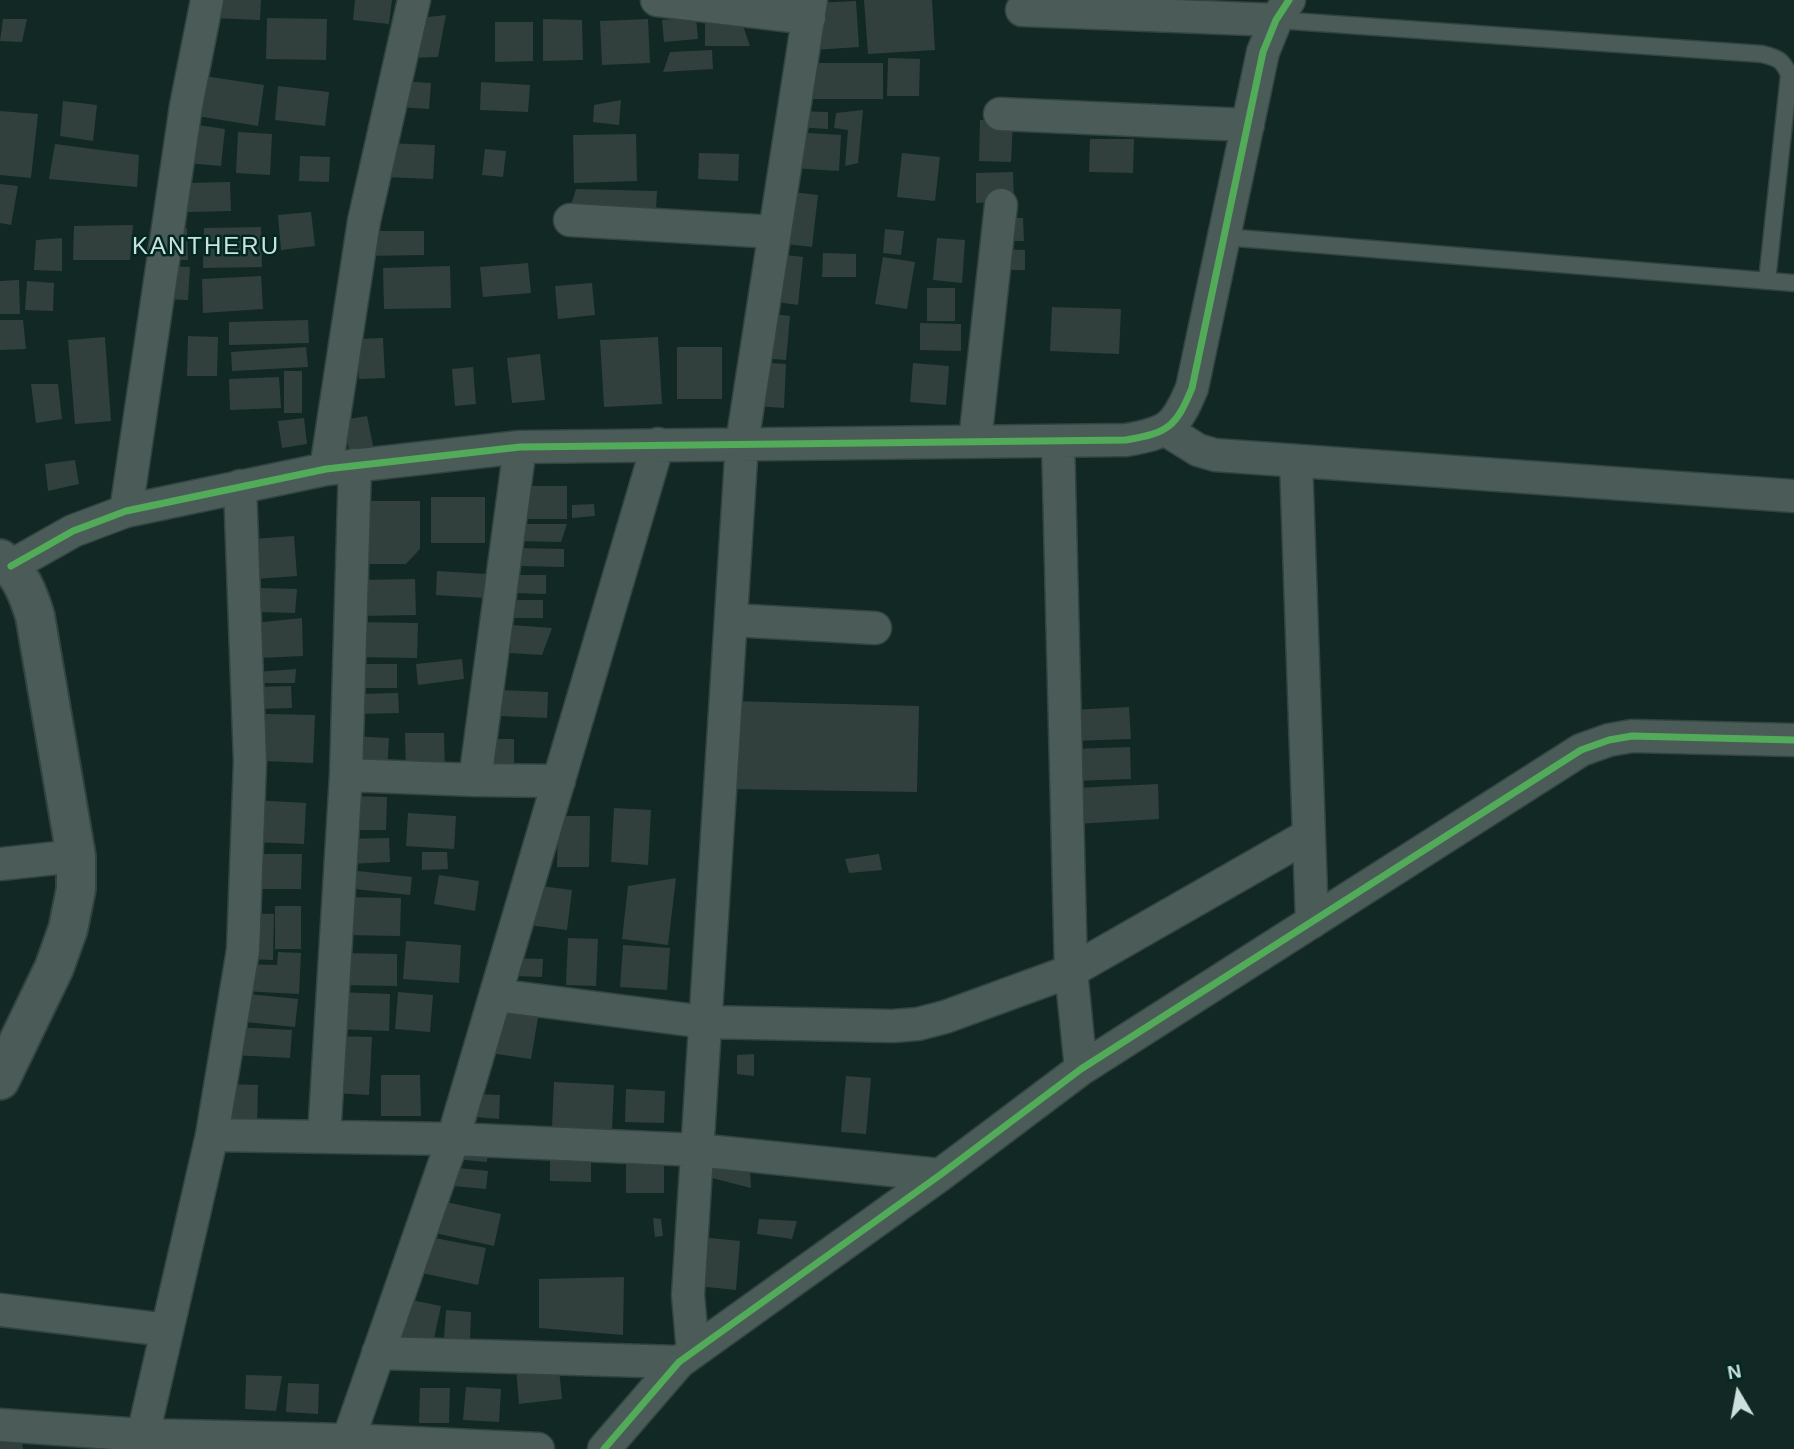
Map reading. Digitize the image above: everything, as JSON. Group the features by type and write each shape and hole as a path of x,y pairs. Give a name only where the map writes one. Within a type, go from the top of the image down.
{"main road":[{"path":"0,1080 54,968 68,929 76,889 76,856 35,616 27,591 6,563"}],"street":[{"path":"126,511 186,106 207,0"},
{"path":"324,1137 346,775 340,467 364,221 414,0"},
{"path":"657,0 810,9 742,443 686,1357"},
{"path":"6,563 73,531 126,511 340,467 520,447 1126,440 1151,436 1166,430 1182,412 1192,388 1263,52 1282,10 1022,10"},
{"path":"1000,114 1248,125"},
{"path":"975,441 1001,205"},
{"path":"570,220 775,232"},
{"path":"1166,430 1198,450 1215,455 1794,496"},
{"path":"1058,441 1071,971 1081,1069"},
{"path":"346,1444 453,1139 658,444"},
{"path":"475,780 520,447"},
{"path":"1296,461 1312,922"},
{"path":"143,1436 212,1135 243,950 250,762 240,486"},
{"path":"731,620 875,628"},
{"path":"604,1449 686,1357 940,1175 1081,1069 1570,758 1609,740 1632,736 1794,740"},
{"path":"346,775 559,781"},
{"path":"496,995 705,1022 893,1026 918,1024 946,1017 1071,971 1309,835"},
{"path":"0,864 76,856"},
{"path":"212,1135 453,1139 697,1150 940,1175"},
{"path":"0,1310 167,1330"},
{"path":"378,1353 686,1357"},
{"path":"0,1426 143,1436 179,1443 538,1449"}],"lane":[{"path":"1282,10 1762,54 1776,58 1785,65 1789,75 1767,281"},
{"path":"1224,237 1794,283"}],"building":[{"path":"214,0 261,0 260,20 214,18"},
{"path":"355,0 392,0 389,24 353,20"},
{"path":"864,0 932,0 935,50 868,54"},
{"path":"856,1 859,47 814,50 812,3"},
{"path":"446,15 438,57 411,58 419,18"},
{"path":"696,17 698,39 664,42 662,20"},
{"path":"267,18 327,19 326,60 266,59"},
{"path":"3,19 27,19 22,42 0,41"},
{"path":"543,19 582,20 583,60 543,61"},
{"path":"648,19 650,63 602,65 600,21"},
{"path":"495,22 533,22 533,61 495,62"},
{"path":"705,23 742,23 750,46 705,46"},
{"path":"712,50 713,69 663,72 670,52"},
{"path":"888,58 920,59 919,96 887,96"},
{"path":"804,63 883,63 883,99 804,99"},
{"path":"198,75 264,85 258,126 191,115"},
{"path":"401,81 431,83 429,109 399,107"},
{"path":"481,82 530,85 528,112 480,110"},
{"path":"278,86 329,92 325,126 275,120"},
{"path":"621,100 619,125 593,122 594,105"},
{"path":"63,101 97,105 93,141 60,136"},
{"path":"863,110 858,163 845,166 848,130 834,128 836,113"},
{"path":"0,111 38,114 31,178 0,175"},
{"path":"798,111 828,112 828,129 797,127"},
{"path":"980,120 1013,121 1011,162 979,161"},
{"path":"191,124 225,129 221,166 187,163"},
{"path":"238,132 272,134 270,175 236,173"},
{"path":"793,132 841,135 839,171 792,168"},
{"path":"636,134 637,181 574,183 573,135"},
{"path":"1090,139 1134,139 1133,173 1089,172"},
{"path":"385,143 435,145 433,179 383,177"},
{"path":"55,144 139,155 137,187 49,179"},
{"path":"485,149 506,151 503,177 482,175"},
{"path":"699,153 739,154 738,181 698,179"},
{"path":"902,153 940,157 935,201 897,197"},
{"path":"300,156 330,157 329,182 299,181"},
{"path":"1013,172 1014,201 976,203 976,173"},
{"path":"230,182 231,211 188,212 187,183"},
{"path":"0,184 18,186 11,225 0,223"},
{"path":"576,189 657,191 656,210 570,208"},
{"path":"784,191 818,195 812,247 778,243"},
{"path":"311,212 315,246 281,250 278,215"},
{"path":"1002,218 1023,218 1024,241 1003,241"},
{"path":"133,225 130,260 73,260 74,226"},
{"path":"261,227 262,267 203,268 204,228"},
{"path":"167,228 187,228 188,260 168,260"},
{"path":"885,229 904,231 901,255 883,253"},
{"path":"365,231 424,231 424,255 365,256"},
{"path":"62,238 62,271 34,270 36,240"},
{"path":"937,238 965,240 962,283 933,280"},
{"path":"1000,249 1025,250 1025,270 1000,270"},
{"path":"823,253 856,254 856,277 822,277"},
{"path":"777,254 803,257 798,305 769,301"},
{"path":"883,257 915,262 907,309 875,304"},
{"path":"528,263 531,293 483,297 480,267"},
{"path":"163,266 190,267 188,300 162,299"},
{"path":"450,266 451,308 384,309 383,268"},
{"path":"261,276 263,309 203,313 202,279"},
{"path":"19,280 20,314 0,314 0,281"},
{"path":"27,281 54,283 53,311 25,310"},
{"path":"592,283 595,315 558,319 555,286"},
{"path":"927,288 955,288 955,321 927,321"},
{"path":"1052,307 1121,309 1119,354 1050,351"},
{"path":"764,313 790,316 786,360 760,358"},
{"path":"0,320 23,320 26,349 0,350"},
{"path":"308,320 309,343 229,345 229,322"},
{"path":"920,323 961,324 961,351 920,350"},
{"path":"188,336 218,337 217,376 187,376"},
{"path":"105,337 111,421 75,424 68,340"},
{"path":"658,337 662,404 604,407 600,340"},
{"path":"383,338 385,378 359,379 357,339"},
{"path":"306,347 308,367 232,371 231,352"},
{"path":"677,347 722,347 722,399 677,399"},
{"path":"540,354 545,400 512,403 507,358"},
{"path":"758,362 786,364 784,408 755,406"},
{"path":"913,363 949,366 946,405 910,402"},
{"path":"473,367 476,404 455,406 452,369"},
{"path":"284,371 302,371 302,413 284,413"},
{"path":"279,377 281,408 230,410 229,379"},
{"path":"31,384 58,384 62,419 36,423"},
{"path":"367,416 373,446 349,450 343,420"},
{"path":"304,418 307,444 282,448 278,421"},
{"path":"75,460 79,484 48,491 45,464"},
{"path":"522,486 567,486 567,519 522,519"},
{"path":"431,497 485,497 485,543 431,543"},
{"path":"358,501 420,501 420,549 406,564 359,564"},
{"path":"594,504 595,516 572,518 572,505"},
{"path":"522,524 567,524 561,542 516,541"},
{"path":"294,536 297,576 256,579 253,539"},
{"path":"518,548 564,549 564,567 518,566"},
{"path":"437,571 487,574 485,598 436,595"},
{"path":"514,575 546,575 546,594 514,593"},
{"path":"415,579 416,615 360,616 359,580"},
{"path":"260,588 297,589 295,613 259,612"},
{"path":"507,600 543,600 543,618 506,618"},
{"path":"302,618 303,656 258,658 254,623"},
{"path":"354,622 418,623 417,658 353,657"},
{"path":"512,625 552,628 542,655 510,653"},
{"path":"462,659 464,679 418,685 416,664"},
{"path":"356,664 397,664 397,688 356,688"},
{"path":"296,669 295,683 256,683 256,672"},
{"path":"291,686 292,708 258,709 257,687"},
{"path":"501,690 548,692 547,718 500,716"},
{"path":"398,693 399,713 355,714 355,694"},
{"path":"731,701 919,706 917,792 729,789"},
{"path":"1129,707 1131,739 1072,741 1071,710"},
{"path":"266,714 315,715 313,763 265,761"},
{"path":"405,733 444,733 445,771 406,772"},
{"path":"351,736 389,738 387,772 350,770"},
{"path":"487,739 514,739 514,772 486,772"},
{"path":"1130,747 1131,779 1073,781 1073,749"},
{"path":"1158,784 1159,819 1076,824 1075,788"},
{"path":"349,796 387,797 386,830 348,830"},
{"path":"254,800 306,803 304,844 252,842"},
{"path":"614,808 651,810 648,865 611,862"},
{"path":"408,813 456,816 454,849 406,846"},
{"path":"558,816 590,816 589,867 557,867"},
{"path":"389,838 390,862 349,864 348,839"},
{"path":"422,852 447,852 448,869 422,870"},
{"path":"250,854 302,854 301,889 250,889"},
{"path":"879,854 882,870 849,873 845,859"},
{"path":"349,870 412,877 410,895 346,888"},
{"path":"439,875 479,881 475,911 434,904"},
{"path":"676,878 668,945 622,939 628,886"},
{"path":"533,885 572,890 567,930 528,925"},
{"path":"346,897 401,898 400,936 345,935"},
{"path":"275,906 301,906 301,949 275,949"},
{"path":"249,913 274,914 273,960 247,959"},
{"path":"568,938 598,939 596,986 566,985"},
{"path":"406,941 461,945 459,983 403,979"},
{"path":"623,945 670,948 667,990 620,987"},
{"path":"278,952 301,953 299,994 242,991 243,964 277,965"},
{"path":"341,953 397,954 397,986 341,985"},
{"path":"514,958 543,959 542,977 513,976"},
{"path":"337,992 390,994 389,1031 336,1029"},
{"path":"398,992 433,995 430,1032 395,1029"},
{"path":"239,993 298,999 295,1027 236,1021"},
{"path":"497,1005 539,1012 531,1059 490,1053"},
{"path":"233,1027 292,1030 290,1058 232,1055"},
{"path":"335,1036 372,1037 369,1095 332,1093"},
{"path":"754,1054 754,1076 737,1074 737,1055"},
{"path":"381,1075 420,1075 421,1116 381,1116"},
{"path":"846,1076 871,1078 866,1134 841,1132"},
{"path":"554,1082 614,1085 612,1130 552,1128"},
{"path":"225,1084 258,1085 257,1126 224,1125"},
{"path":"626,1089 665,1091 664,1123 625,1122"},
{"path":"477,1094 500,1095 499,1119 475,1117"},
{"path":"454,1146 488,1148 487,1162 454,1159"},
{"path":"550,1150 591,1151 591,1182 550,1181"},
{"path":"713,1161 750,1169 751,1188 708,1177"},
{"path":"626,1162 664,1163 664,1193 626,1193"},
{"path":"448,1167 488,1171 486,1189 441,1185"},
{"path":"437,1200 501,1214 494,1246 430,1232"},
{"path":"653,1218 661,1219 663,1236 655,1237"},
{"path":"759,1219 797,1221 792,1239 757,1234"},
{"path":"425,1236 486,1248 478,1285 417,1272"},
{"path":"700,1237 740,1241 736,1290 697,1286"},
{"path":"624,1277 623,1335 539,1328 539,1279"},
{"path":"406,1299 441,1306 433,1343 398,1336"},
{"path":"446,1310 471,1312 470,1340 444,1338"},
{"path":"516,1368 559,1369 562,1399 519,1404"},
{"path":"246,1375 282,1376 276,1411 245,1409"},
{"path":"288,1383 319,1384 318,1414 286,1412"},
{"path":"466,1387 501,1389 499,1422 463,1420"},
{"path":"420,1388 450,1388 449,1423 419,1423"},
{"path":"22,1440 23,1449 0,1449 0,1441"}],"cycle path":[{"path":"11,566 73,531 126,511 326,469 520,447 1126,440 1161,431 1181,412 1192,388 1263,52 1276,20 1289,0"},
{"path":"604,1449 679,1362 940,1175 1081,1069 1581,750 1609,740 1632,736 1794,740"}],"district":[{"name":"KANTHERU","path":"206,247"}]}
